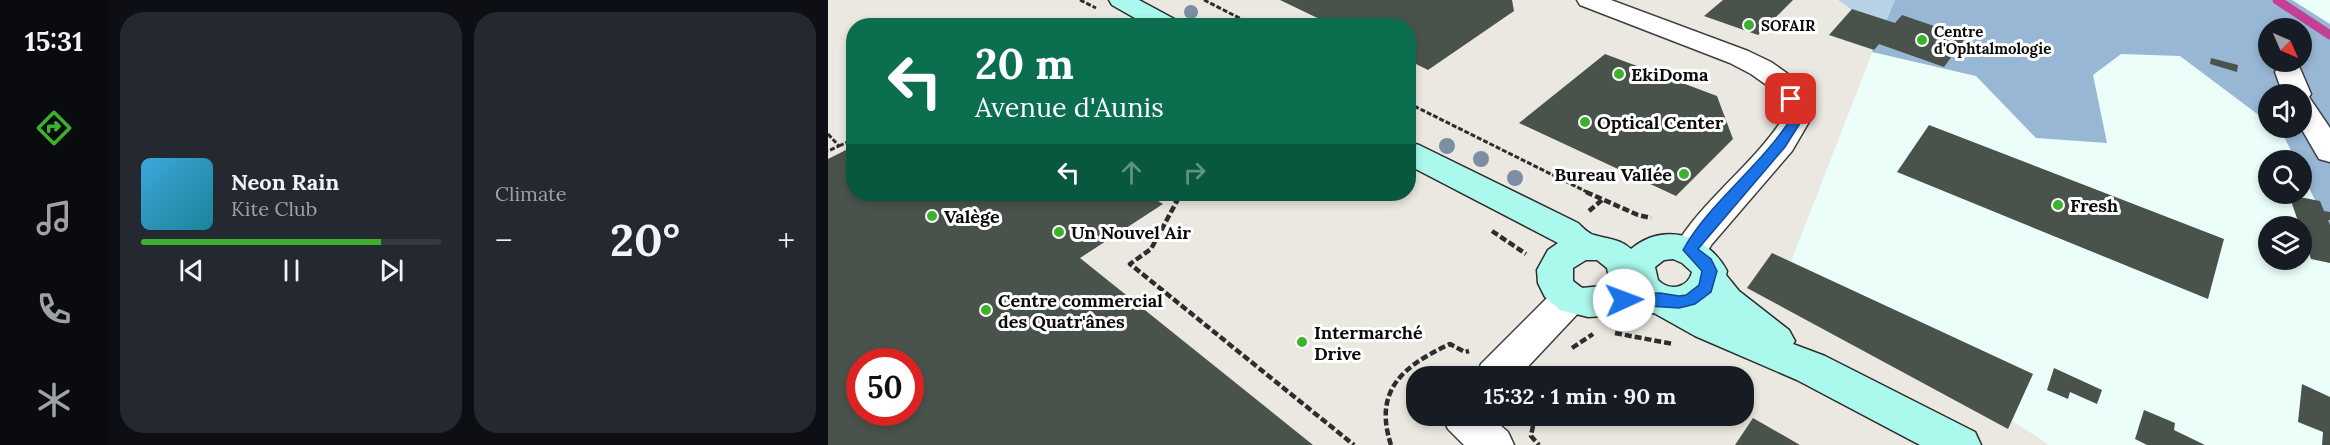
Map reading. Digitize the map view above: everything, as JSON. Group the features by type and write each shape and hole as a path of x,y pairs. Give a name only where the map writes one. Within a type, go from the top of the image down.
{"main road":[{"path":"1121,0 1154,18"},
{"path":"1416,156 1583,242 1617,256 1624,263 1627,280 1623,289 1606,301"},
{"path":"1489,194 1546,246 1562,285 1594,303 1690,300 1706,288 1710,280 1710,271 1706,263 1690,250 1666,246 1655,249 1583,242 1564,255 1557,263 1562,285"},
{"path":"1655,249 1640,261 1636,269 1637,278 1649,294 1708,325 1811,368 1959,445"},
{"path":"1710,280 1726,301 1811,368"}],"street":[{"path":"1589,0 1746,60 1778,80 1791,99 1796,120 1781,144 1700,235 1690,250"},
{"path":"2312,122 2330,152"},
{"path":"1484,363 1562,285"},
{"path":"1473,426 1493,445"}],"path":[{"path":"1204,0 1239,18"},
{"path":"1416,107 1602,200 1583,242"},
{"path":"828,134 839,146"},
{"path":"828,151 846,143"},
{"path":"1177,201 1151,249 1130,264 1354,445"},
{"path":"1391,445 1383,417 1386,396 1407,368 1426,354 1450,344 1484,363"},
{"path":"1532,426 1531,436 1539,445"}],"shaded area":[{"path":"828,0 1838,0 1881,30 1787,272 2049,445 828,445"},
{"path":"1838,0 1895,0 1881,30"},
{"path":"1895,0 2292,0 2330,24 2330,230 2312,194 2312,150 2291,150 2285,138 2312,138 2312,84 2258,84 2258,114 2180,56 2121,54 2093,75 2107,143 2036,138 1976,76 1872,52"}],"building":[{"path":"1280,0 1512,0 1514,11 1428,70 1416,64 1416,18 1317,18"},
{"name":"SOFAIR","path":"1723,0 1793,0 1758,35 1704,16"},
{"name":"Centre d'Ophtalmologie","path":"1852,9 1895,23 1902,15 1966,37 1944,67 1879,44 1874,50 1829,35"},
{"path":"1605,54 1717,96 1733,139 1676,196 1519,123"},
{"path":"2211,58 2238,65 2237,72 2210,64"},
{"name":"Fresh","path":"1929,125 2224,239 2208,299 1897,172"},
{"name":"Centre commercial des Quatr'ânes","path":"846,150 846,201 1158,201 1163,204 1080,258 1313,445 828,445 828,159"},
{"path":"2312,199 2320,201 2324,211 2330,212 2330,220 2328,220 2330,263 2312,259 2312,216 2296,216 2292,204 2312,204"},
{"path":"1772,253 2033,374 2008,429 1747,288"},
{"path":"2054,368 2102,390 2097,404 2070,392 2068,399 2047,390"},
{"path":"2302,384 2330,397 2330,445 2322,445 2323,432 2298,422"},
{"path":"2144,410 2175,423 2174,430 2205,445 2147,445 2135,439"},
{"path":"1754,419 1800,445 1735,445 1748,426 1754,426"}],"waterway":[{"path":"2277,0 2330,35"}],"place":[{"name":"SOFAIR","path":"1749,25"},
{"name":"Centre d'Ophtalmologie","path":"1922,40"},
{"name":"EkiDoma","path":"1619,74"},
{"name":"Optical Center","path":"1585,122"},
{"name":"Bureau Vallée","path":"1684,174"},
{"name":"Fresh","path":"2058,205"},
{"name":"Valège","path":"932,216"},
{"name":"Un Nouvel Air","path":"1059,232"},
{"name":"Centre commercial des Quatr'ânes","path":"986,310"},
{"name":"Intermarché Drive","path":"1302,342"}],"route":[{"path":"1624,300 1660,299 1679,302 1690,300 1706,288 1710,280 1710,271 1706,263 1690,250 1700,235 1781,144 1796,120 1791,99"}]}
